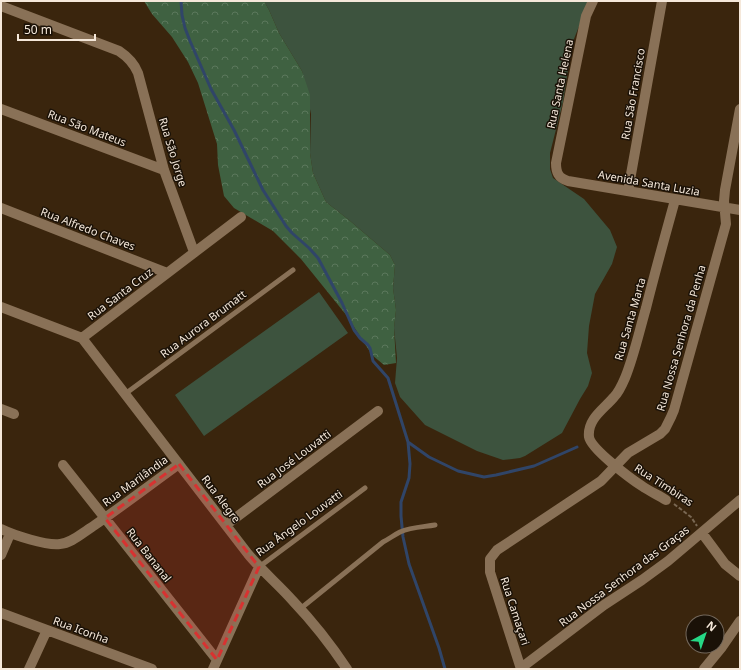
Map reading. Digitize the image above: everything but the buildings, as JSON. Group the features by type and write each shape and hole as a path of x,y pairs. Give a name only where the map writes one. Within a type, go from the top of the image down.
{"street":[{"name":"Rua Santa Helena","path":"557,173 556,163 586,16 593,1"},
{"name":"Rua São Francisco","path":"628,192 662,1"},
{"name":"Rua São Jorge","path":"1,6 119,51 136,67 164,170 194,252"},
{"name":"Rua São Mateus","path":"1,109 164,170"},
{"name":"Rua Nossa Senhora da Penha","path":"490,559 497,550 592,488 601,481 628,453 660,434 665,429 671,417 726,224 724,196 740,109"},
{"name":"Avenida Santa Luzia","path":"557,173 563,179 568,181 740,210"},
{"name":"Rua Santa Marta","path":"589,436 594,418 616,395 626,375 675,200"},
{"name":"Rua Alfredo Chaves","path":"1,208 167,273"},
{"name":"Rua Santa Cruz","path":"82,338 241,217"},
{"path":"1,308 82,338"},
{"name":"Rua Alegre","path":"82,338 248,554 300,609 333,649 347,669"},
{"path":"1,409 14,414"},
{"name":"Rua José Louvatti","path":"226,526 378,411"},
{"name":"Rua Timbiras","path":"589,436 594,446 615,466 643,487 666,500"},
{"name":"Rua Marilândia","path":"5,531 48,544 59,544 71,541 179,464"},
{"name":"Rua Bananal","path":"63,465 105,518 215,665"},
{"name":"Rua Nossa Senhora das Graças","path":"521,669 600,608 668,561 740,500"},
{"path":"1,555 5,531"},
{"path":"702,533 725,564 740,576"},
{"name":"Rua Camaçari","path":"490,559 490,572 521,669"},
{"name":"Rua Ângelo Louvatti","path":"215,665 259,567"},
{"name":"Rua Iconha","path":"1,613 152,669"},
{"path":"704,669 740,621"},
{"path":"29,669 47,630"}],"lane":[{"name":"Rua Aurora Brumatt","path":"125,394 293,270"},
{"name":"Rua Ângelo Louvatti","path":"259,567 365,488"},
{"path":"300,609 384,542 395,535 402,531 435,525"}],"path":[{"name":"Rua Timbiras","path":"666,500 676,505 691,517 702,533"}],"highlighted area":[{"path":"179,464 259,567 217,660 105,518"}],"green space":[{"path":"144,1 264,1 279,33 302,71 310,95 310,153 313,173 326,202 390,255 395,265 393,288 396,310 394,328 396,363 384,365 372,355 347,316 301,259 273,231 234,208 224,196 218,165 217,144 198,83 188,62 172,37 152,14"},
{"path":"264,1 589,1 572,44 563,102 550,153 550,169 553,178 584,199 610,230 617,247 612,264 595,294 589,326 587,353 592,373 588,386 562,433 525,456 503,460 477,451 425,425 400,397 395,383 397,358 394,328 396,310 393,288 395,265 390,255 326,202 313,173 310,153 311,114 302,71 279,33"},
{"path":"319,292 348,333 204,436 175,395"}],"waterway":[{"path":"181,1 182,15 190,41 211,89 234,130 263,190 286,226 318,258 342,303 354,330 368,345 373,361 388,378 408,442 410,464 409,478 401,502 403,537 409,564 445,669"},
{"path":"408,442 429,457 458,471 484,477 534,466 577,447"}]}
